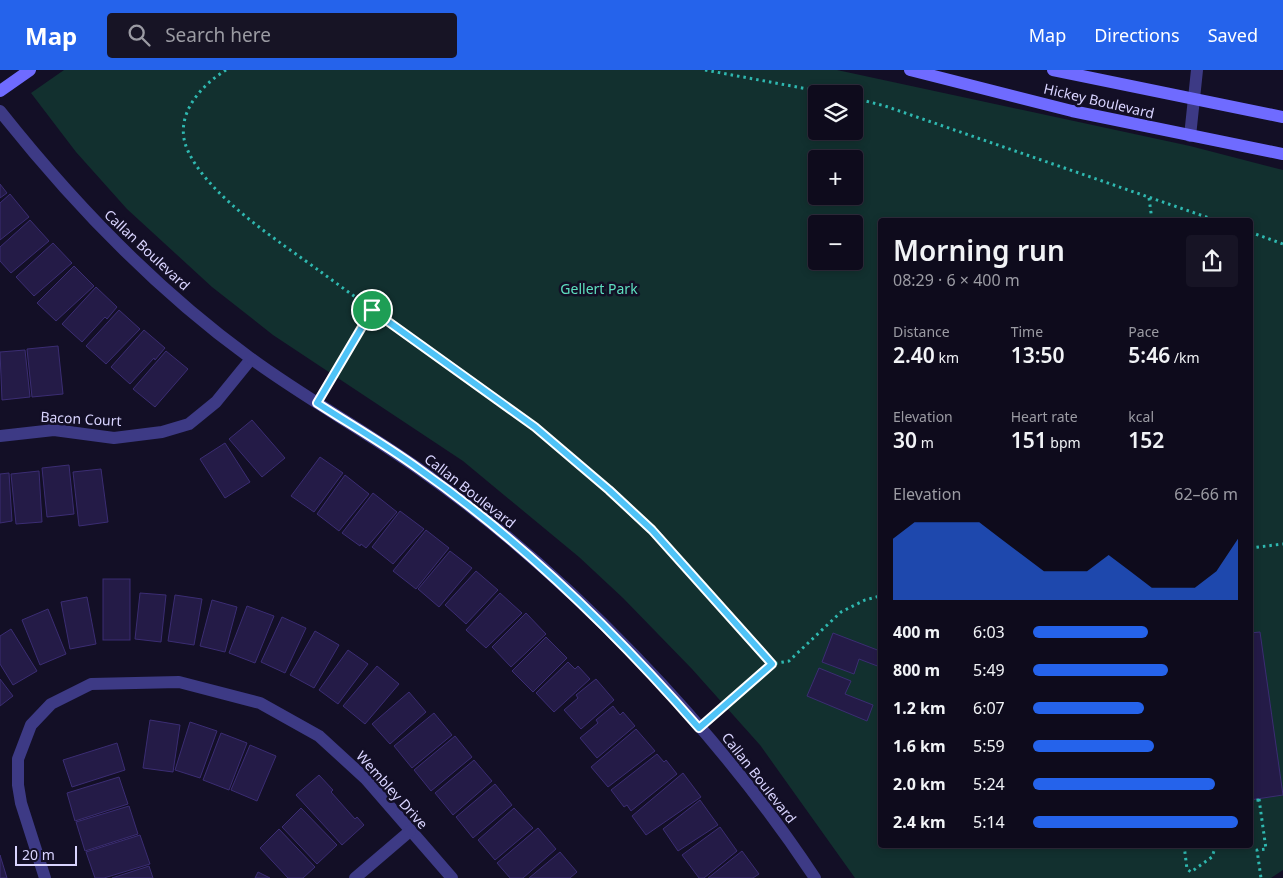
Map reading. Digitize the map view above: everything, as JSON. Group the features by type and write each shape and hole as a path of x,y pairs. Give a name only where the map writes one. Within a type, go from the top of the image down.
{"main road":[{"path":"0,90 30,70"},
{"name":"Hickey Boulevard","path":"910,70 1072,111 1283,154"},
{"name":"Hickey Boulevard","path":"1053,70 1283,117"}],"street":[{"path":"1190,136 1197,70"},
{"name":"Callan Boulevard","path":"0,111 47,170 114,242 167,291 251,359 419,469 489,523 557,581 622,645 699,728 765,808 815,878"},
{"name":"Bacon Court","path":"0,436 54,430 114,438 162,432 189,424 216,402 251,359"},
{"name":"Wembley Drive","path":"45,878 21,803 18,785 18,759 31,725 51,704 90,684 179,682 260,703 319,736 366,779 410,832 452,878"},
{"path":"355,878 410,832"}],"path":[{"path":"226,70 211,79 192,101 184,123 187,150 210,183 254,223 535,427 609,490 663,543 772,664"},
{"path":"705,70 808,89"},
{"path":"863,100 885,106 1209,218"},
{"path":"1149,198 1152,218"},
{"path":"1253,233 1283,244"},
{"path":"317,403 372,310"},
{"path":"1253,548 1283,544"},
{"path":"699,728 772,664 789,661 841,612 865,600 878,597"},
{"path":"1253,800 1259,799 1266,849 1257,850 1261,878"},
{"path":"1184,848 1187,869 1191,872 1212,857 1215,848"}],"green space":[{"name":"Gellert Park","path":"64,70 837,70 1190,146 1283,170 1283,870 1271,878 855,878 760,745 692,669 623,598 579,557 463,461 273,335 212,287 127,209 76,152 31,93"}],"building":[{"path":"0,184 7,193 0,198"},
{"path":"10,194 29,217 0,240 0,203"},
{"path":"30,220 49,241 11,273 0,261 0,247"},
{"path":"53,243 72,263 34,296 16,277"},
{"path":"74,266 94,286 56,321 37,303"},
{"path":"96,287 117,307 82,342 62,324"},
{"path":"119,310 140,329 106,364 86,346"},
{"path":"144,330 165,348 130,384 111,367"},
{"path":"58,346 63,394 32,397 27,349"},
{"path":"25,350 30,397 2,400 0,352"},
{"path":"166,351 188,369 155,407 133,389"},
{"path":"252,420 285,458 262,477 229,439"},
{"path":"225,443 250,482 225,498 200,459"},
{"path":"320,457 343,473 314,512 291,496"},
{"path":"69,465 74,514 47,517 42,468"},
{"path":"101,469 108,522 79,526 73,472"},
{"path":"39,471 42,522 16,524 11,474"},
{"path":"9,473 12,521 0,523 0,474"},
{"path":"345,475 369,494 339,531 317,514"},
{"path":"373,493 397,512 366,548 342,533"},
{"path":"400,511 424,529 393,564 372,547"},
{"path":"426,530 449,548 416,589 393,571"},
{"path":"450,551 472,568 439,607 418,589"},
{"path":"476,571 498,590 466,624 445,605"},
{"path":"103,579 130,579 130,640 103,640"},
{"path":"140,593 166,595 161,642 135,639"},
{"path":"500,593 522,613 486,648 466,630"},
{"path":"175,595 202,599 194,645 168,641"},
{"path":"87,597 96,644 70,649 61,602"},
{"path":"212,600 237,607 225,652 200,646"},
{"path":"247,606 274,616 255,663 229,653"},
{"path":"48,609 66,654 40,665 22,620"},
{"path":"526,613 546,634 511,667 492,647"},
{"path":"282,617 306,628 285,673 261,662"},
{"path":"11,629 37,671 13,685 0,664 0,636"},
{"path":"315,631 339,645 314,688 290,675"},
{"path":"1260,632 1283,795 1253,800 1253,633"},
{"path":"833,633 878,650 878,666 859,659 854,674 822,662"},
{"path":"546,637 567,658 533,692 512,671"},
{"path":"348,650 368,664 338,704 319,690"},
{"path":"568,662 575,669 578,666 590,679 554,712 536,693"},
{"path":"377,666 399,684 365,724 343,706"},
{"path":"819,668 851,681 845,694 873,705 867,721 807,696"},
{"path":"0,679 13,696 0,706"},
{"path":"596,679 614,700 581,729 564,710 578,698 576,695"},
{"path":"409,692 426,712 390,744 372,724"},
{"path":"613,706 620,715 623,712 635,726 597,758 580,738 598,723 596,720"},
{"path":"434,713 452,735 412,768 394,746"},
{"path":"150,720 180,725 173,772 143,768"},
{"path":"190,722 217,731 200,778 175,770"},
{"path":"636,729 655,751 608,787 591,767"},
{"path":"221,733 247,743 229,790 203,780"},
{"path":"455,736 472,757 431,791 414,770"},
{"path":"117,743 125,770 72,787 63,760"},
{"path":"250,745 276,756 257,801 231,790"},
{"path":"657,754 664,762 666,760 677,774 631,811 627,805 624,807 611,790"},
{"path":"474,760 492,781 453,815 435,793"},
{"path":"683,773 701,797 646,835 632,816"},
{"path":"319,775 355,819 357,817 364,825 342,845 296,795"},
{"path":"119,777 128,804 75,821 67,793"},
{"path":"495,784 512,805 473,838 456,817"},
{"path":"700,800 718,825 678,851 663,829"},
{"path":"129,806 138,834 85,851 76,822"},
{"path":"301,808 337,845 317,864 282,827"},
{"path":"514,808 533,828 495,860 478,840"},
{"path":"720,827 737,851 704,878 699,878 682,855"},
{"path":"538,828 556,849 523,878 510,878 497,863"},
{"path":"279,829 315,867 303,878 288,878 260,848"},
{"path":"140,835 150,864 104,878 95,878 86,852"},
{"path":"742,851 759,874 753,878 708,878"},
{"path":"560,852 577,872 570,878 529,878"},
{"path":"0,855 7,878 0,878"},
{"path":"149,866 153,878 112,878"},
{"path":"258,872 270,878 255,878"}],"route":[{"path":"372,310 535,427 609,490 652,530 772,664 699,728 622,645 557,581 489,523 419,469 317,403 372,310"}]}
